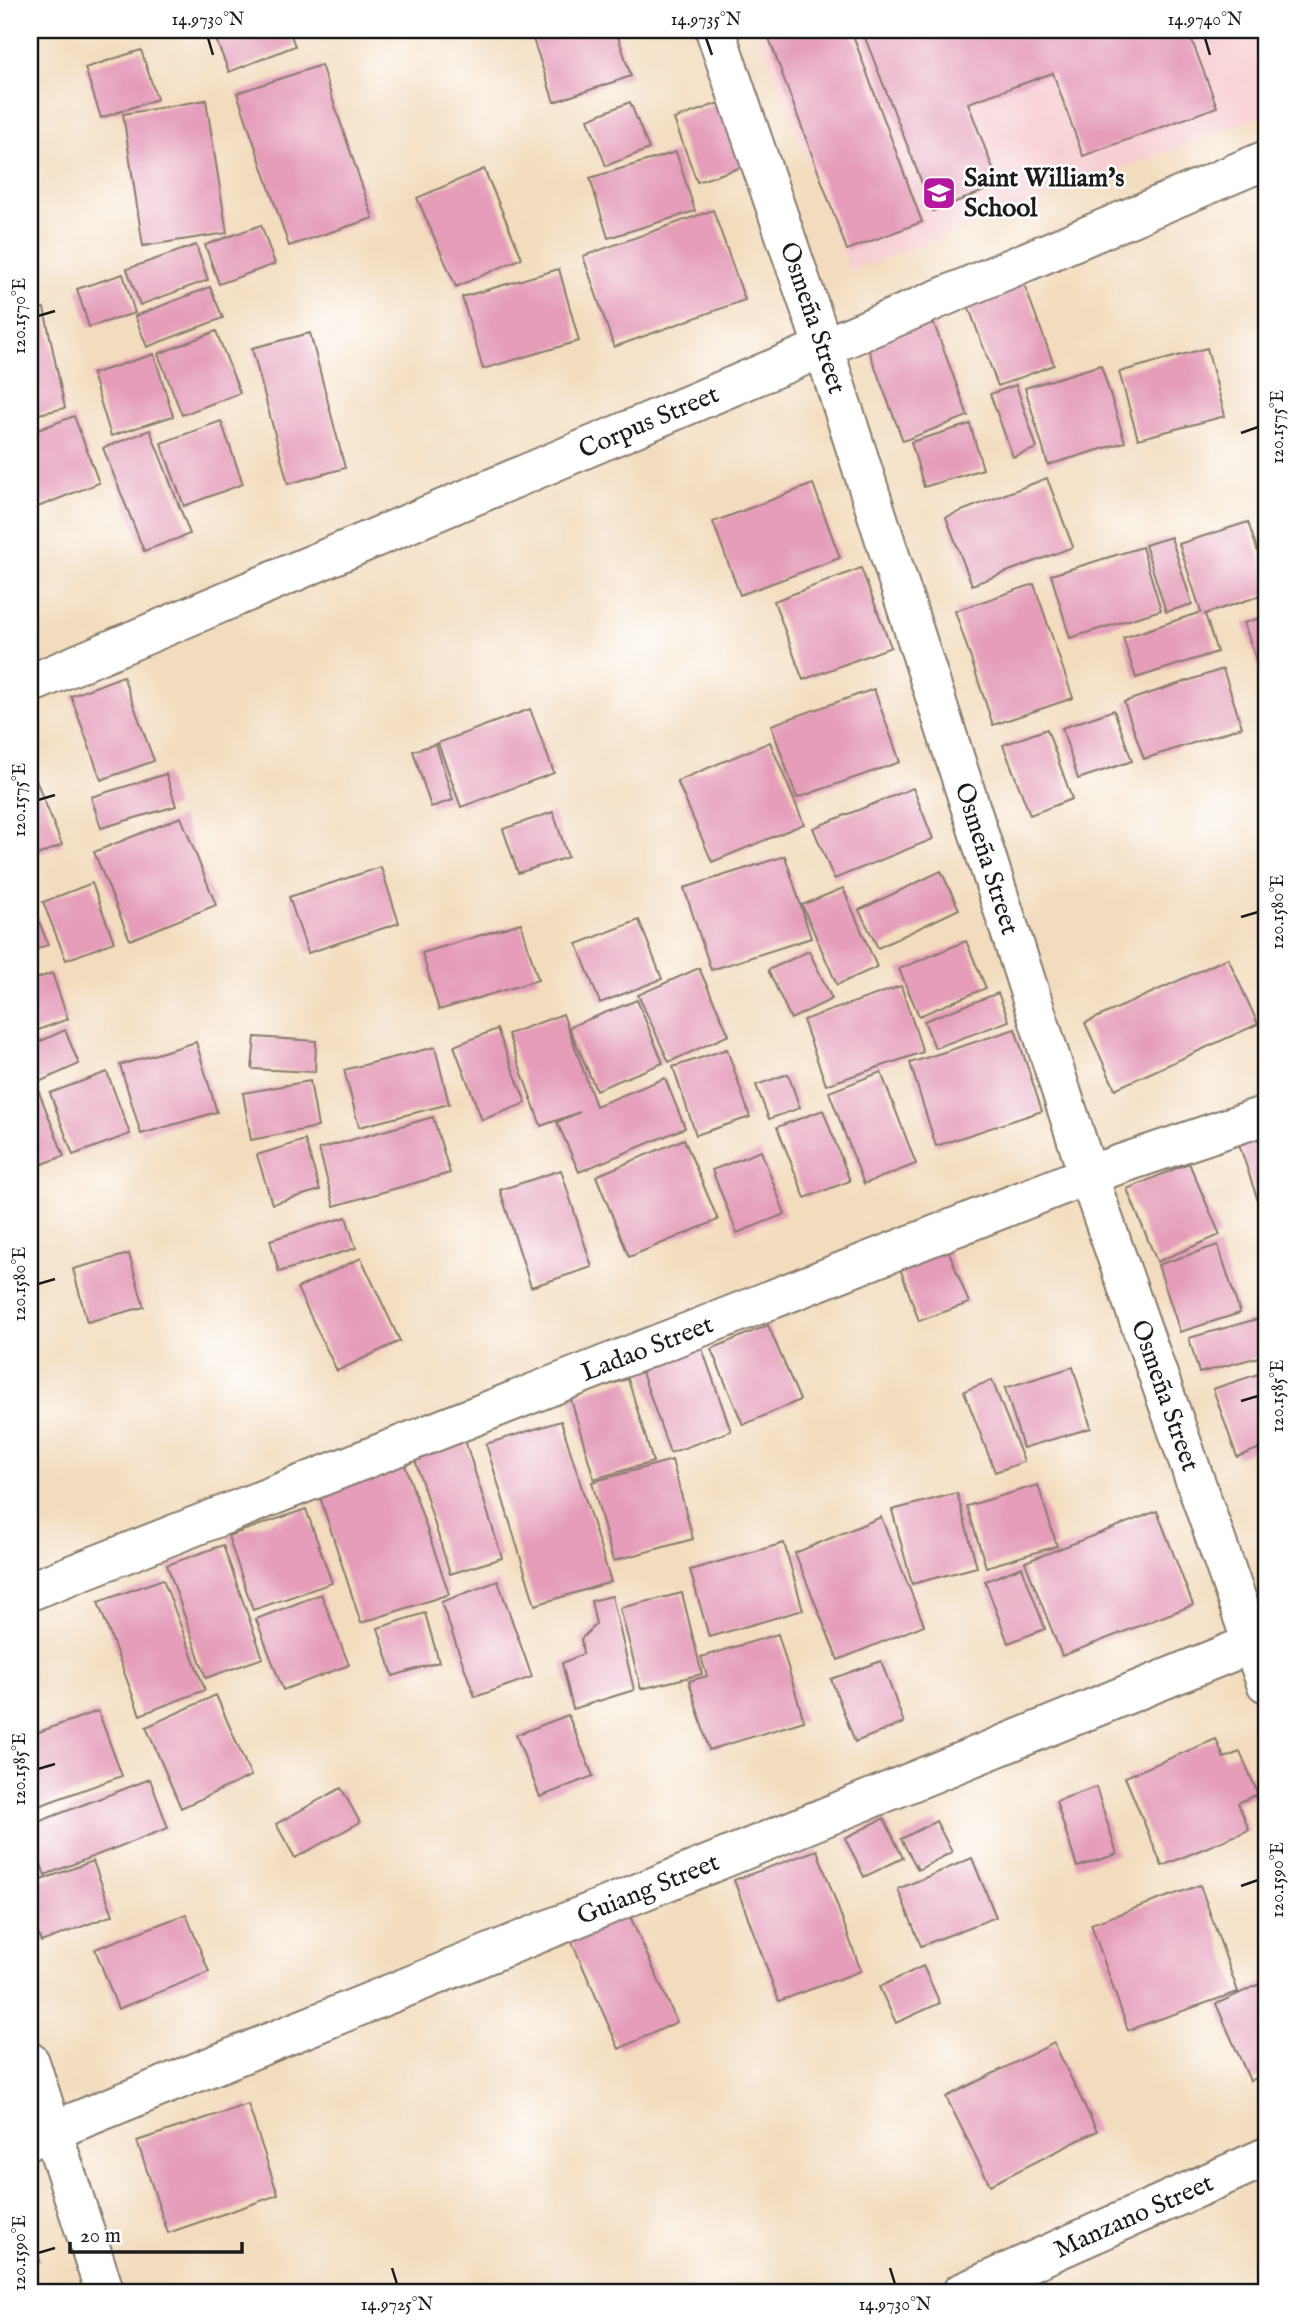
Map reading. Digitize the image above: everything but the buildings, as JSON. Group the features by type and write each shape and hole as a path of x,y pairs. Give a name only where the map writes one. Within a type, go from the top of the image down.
{"street":[{"name":"Osmeña Street","path":"715,30 823,346 1088,1175 1260,1641 1266,1684"},
{"name":"Corpus Street","path":"30,684 1266,160"},
{"name":"Ladao Street","path":"30,1591 1088,1175 1266,1115"},
{"name":"Guiang Street","path":"40,2136 1260,1641"},
{"path":"30,2062 40,2136 105,2293"},
{"name":"Manzano Street","path":"961,2293 1266,2157"}],"shaded area":[{"name":"Saint William's School","path":"758,30 1266,30 1266,114 850,272"}],"place":[{"name":"Saint William's School","path":"939,193"}]}
